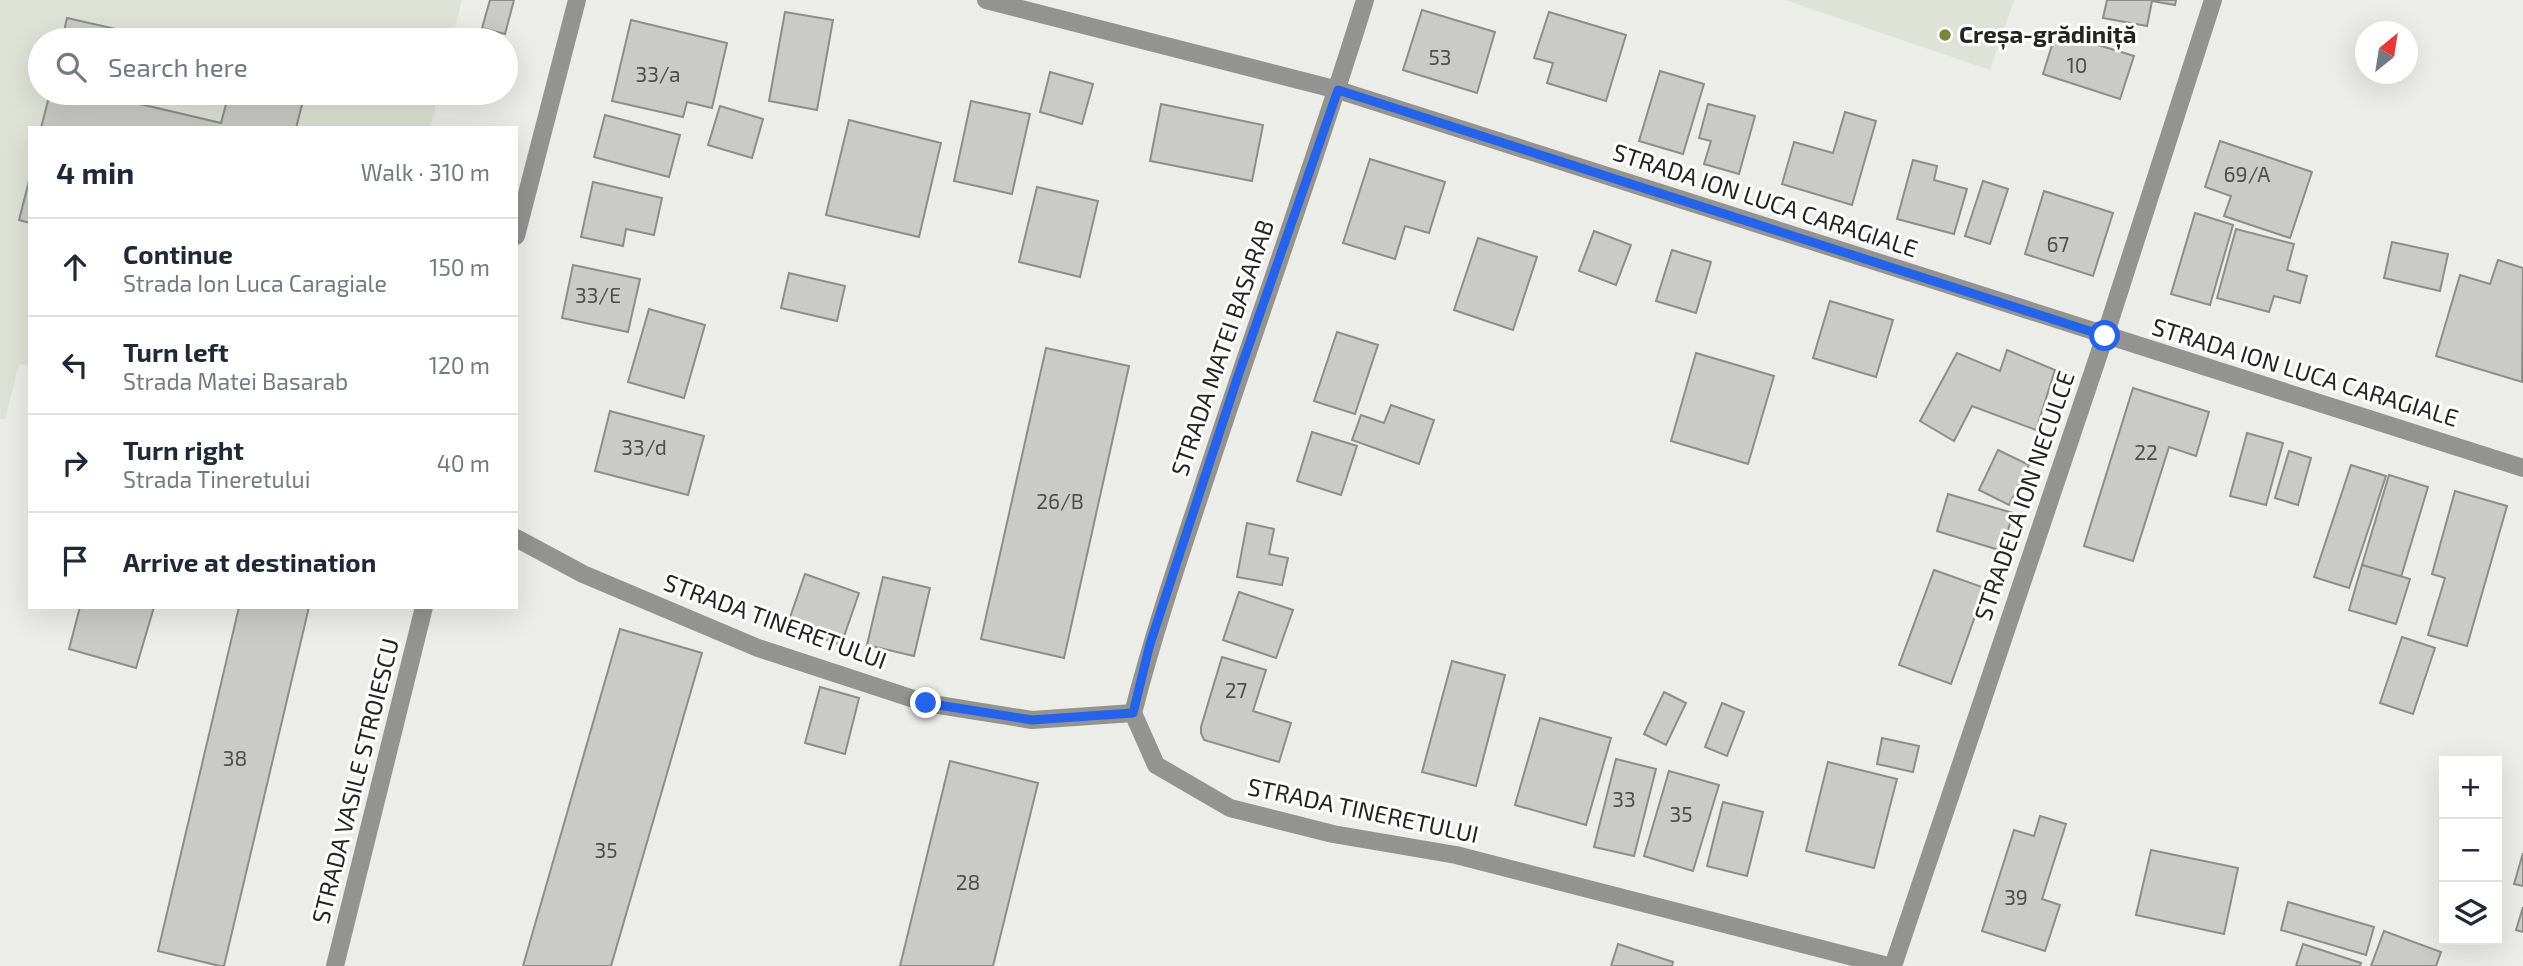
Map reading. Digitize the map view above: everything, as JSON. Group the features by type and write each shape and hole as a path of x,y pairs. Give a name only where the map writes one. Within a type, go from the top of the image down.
{"street":[{"path":"518,228 578,0"},
{"name":"STRADA ION LUCA CARAGIALE","path":"986,0 1338,90 2523,468"},
{"name":"STRADA MATEI BASARAB","path":"1133,713 1150,644 1338,90 1365,0"},
{"name":"STRADELA ION NECULCE","path":"1894,966 2105,336 2213,0"},
{"name":"STRADA TINERETULUI","path":"518,539 583,574 758,648 926,703 1032,720 1133,713 1156,765 1230,808 1333,834 1455,855 1888,966"},
{"name":"STRADA VASILE STROIESCU","path":"335,966 424,609"}],"shaded area":[{"path":"0,0 462,0 455,28 28,28 28,105 436,105 431,126 28,126 28,366 19,364 5,420 0,419"},
{"name":"Creșa-grădiniță","path":"1785,0 2014,0 1990,70"}],"building":[{"path":"490,0 514,0 507,28 482,28"},
{"path":"2107,0 2176,0 2175,5 2152,1 2147,26 2103,18"},
{"path":"1422,10 1495,32 1477,93 1403,70"},
{"path":"785,12 833,20 817,110 769,101"},
{"path":"1549,12 1626,35 1606,101 1547,83 1553,63 1534,58"},
{"path":"67,18 111,28 65,28"},
{"path":"631,20 727,43 712,108 687,102 683,117 612,101"},
{"path":"2056,32 2134,56 2120,99 2043,74"},
{"path":"1660,71 1704,84 1683,154 1639,141"},
{"path":"1050,72 1093,84 1082,124 1040,112"},
{"path":"971,101 1030,114 1012,194 954,181"},
{"path":"1161,104 1263,125 1252,181 1150,161"},
{"path":"1708,104 1755,116 1739,174 1704,164 1711,141 1699,138"},
{"path":"47,105 144,105 221,123 226,105 302,105 297,126 42,126"},
{"path":"720,106 763,119 752,158 708,145"},
{"path":"1845,112 1876,121 1852,205 1782,184 1794,142 1833,153"},
{"path":"605,115 680,135 669,177 594,157"},
{"path":"849,120 941,143 919,237 826,215"},
{"path":"2220,141 2312,172 2290,238 2224,216 2231,196 2205,187"},
{"path":"1370,159 1445,182 1429,233 1405,226 1395,259 1343,243"},
{"path":"1913,160 1937,166 1934,180 1967,189 1954,234 1897,219"},
{"path":"1983,181 2008,189 1990,244 1965,236"},
{"path":"593,182 662,198 654,235 626,229 623,246 581,237"},
{"path":"28,185 28,222 19,220"},
{"path":"1037,187 1098,201 1080,277 1019,262"},
{"path":"2044,191 2113,213 2093,276 2025,254"},
{"path":"2195,213 2233,225 2210,305 2171,294"},
{"path":"2236,229 2294,244 2287,270 2307,276 2300,303 2274,296 2269,312 2217,298"},
{"path":"1594,231 1631,245 1616,285 1579,271"},
{"path":"1478,238 1537,257 1513,330 1454,310"},
{"path":"2392,242 2448,254 2440,291 2384,278"},
{"path":"1672,250 1711,262 1696,313 1656,301"},
{"path":"2498,260 2523,268 2522,382 2436,356 2460,275 2490,284"},
{"path":"573,265 640,279 628,332 562,318"},
{"path":"789,273 845,286 837,321 781,308"},
{"path":"1830,301 1893,320 1876,377 1813,358"},
{"path":"649,309 705,325 684,398 628,382"},
{"path":"1337,332 1378,345 1355,414 1314,401"},
{"path":"1046,348 1129,366 1064,658 981,639"},
{"path":"2007,350 2055,370 2036,430 1972,406 1954,441 1920,421 1957,353 2000,371"},
{"path":"1696,353 1774,376 1748,464 1671,441"},
{"path":"2133,388 2209,412 2196,456 2169,447 2133,561 2084,546"},
{"path":"1391,405 1434,420 1419,464 1352,440 1361,415 1384,423"},
{"path":"610,411 704,436 688,495 595,471"},
{"path":"1312,432 1357,446 1341,495 1297,481"},
{"path":"2247,433 2283,443 2266,505 2230,496"},
{"path":"1998,450 2029,465 2009,505 1979,490"},
{"path":"2289,451 2311,458 2298,505 2275,498"},
{"path":"2351,465 2386,476 2349,588 2314,577"},
{"path":"2389,475 2428,487 2401,577 2362,565"},
{"path":"2455,491 2507,506 2467,646 2428,635 2445,578 2432,574"},
{"path":"1948,494 2013,513 2002,551 1937,531"},
{"path":"1247,523 1274,529 1269,554 1288,558 1282,585 1237,577"},
{"path":"2362,565 2410,579 2396,624 2349,610"},
{"path":"1934,570 1985,588 1951,684 1899,665"},
{"path":"805,574 859,593 841,645 787,626"},
{"path":"883,577 930,588 914,656 867,645"},
{"path":"1239,592 1293,610 1276,658 1223,640"},
{"path":"79,609 153,609 136,668 69,649"},
{"path":"239,609 309,609 224,966 158,951"},
{"path":"620,629 702,653 611,966 523,966"},
{"path":"2402,637 2435,648 2413,714 2380,703"},
{"path":"1222,657 1266,670 1253,711 1291,723 1279,762 1204,740 1201,727"},
{"path":"1452,661 1505,675 1476,786 1422,772"},
{"path":"820,687 859,698 845,754 805,743"},
{"path":"1664,692 1686,703 1666,745 1644,734"},
{"path":"1722,703 1744,712 1727,756 1705,747"},
{"path":"1540,718 1611,738 1586,825 1515,805"},
{"path":"1882,738 1919,746 1913,772 1877,764"},
{"path":"1616,759 1656,769 1634,856 1594,847"},
{"path":"950,761 1038,783 993,966 900,966"},
{"path":"1828,762 1897,779 1874,868 1806,851"},
{"path":"1669,771 1719,785 1693,871 1644,856"},
{"path":"1723,802 1763,812 1747,876 1707,866"},
{"path":"2040,816 2066,824 2042,899 2060,905 2045,951 1982,931 2014,830 2034,836"},
{"path":"2151,850 2238,868 2224,934 2136,915"},
{"path":"2523,853 2523,886 2514,884"},
{"path":"2288,902 2374,927 2366,955 2281,930"},
{"path":"2523,907 2523,932 2516,930"},
{"path":"2384,931 2441,952 2436,966 2371,966"},
{"path":"1618,944 1673,962 1672,966 1611,966"},
{"path":"2303,944 2361,963 2360,966 2296,966"}],"place":[{"name":"Creșa-grădiniță","path":"1945,35"}],"route":[{"path":"926,703 1032,720 1133,713 1150,644 1237,379 1338,90 2105,336"}]}
